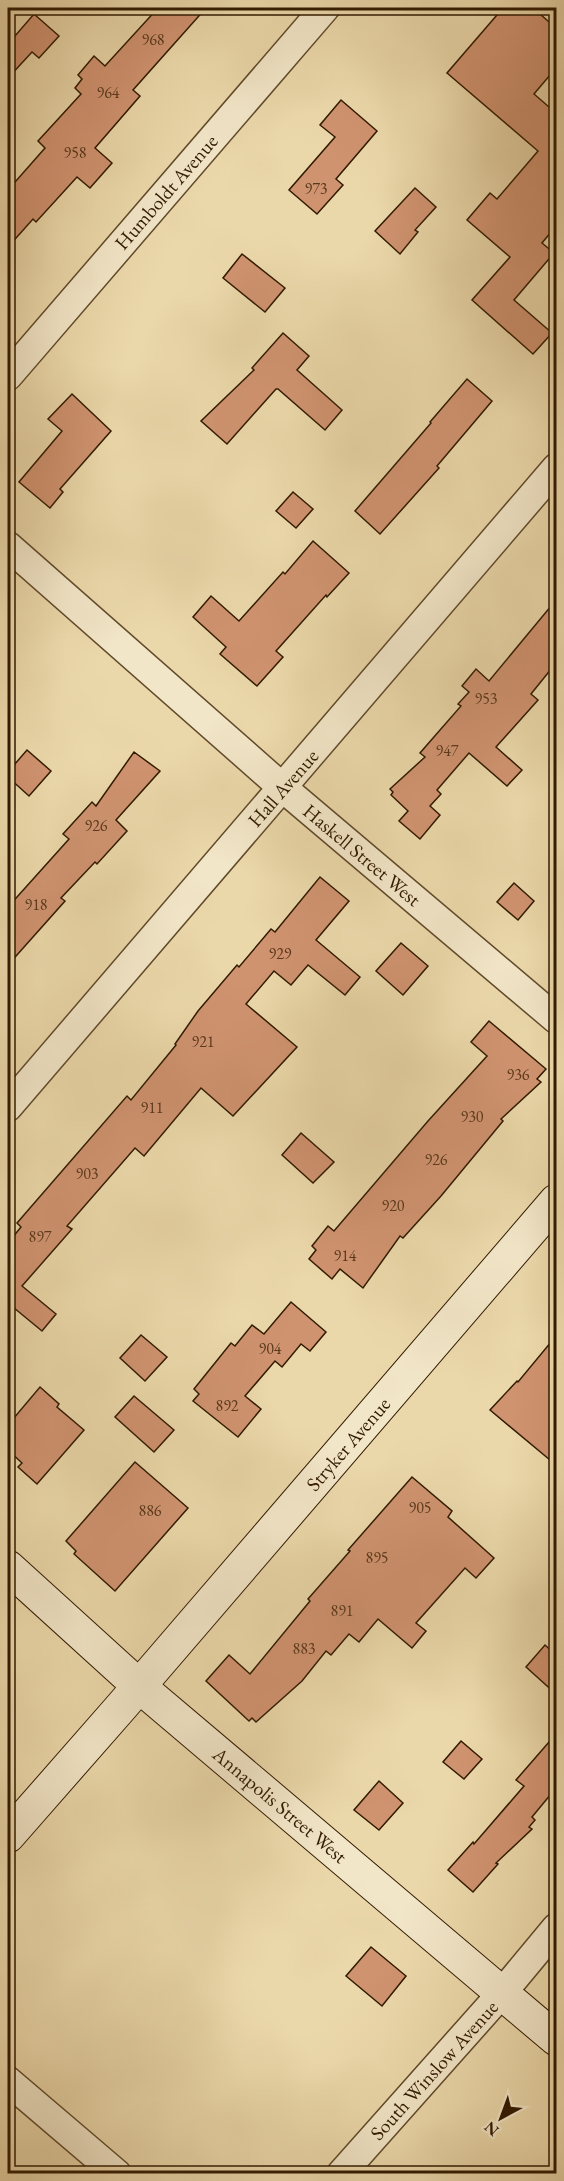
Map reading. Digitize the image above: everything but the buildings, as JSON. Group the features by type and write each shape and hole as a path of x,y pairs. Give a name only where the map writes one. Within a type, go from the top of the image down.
{"street":[{"name":"Humboldt Avenue","path":"8,376 325,8"},
{"name":"Hall Avenue","path":"8,1107 556,468"},
{"name":"Haskell Street West","path":"8,546 283,788 556,1019"},
{"name":"Stryker Avenue","path":"8,1836 556,1201"},
{"name":"Annapolis Street West","path":"8,1567 139,1686 556,2039"},
{"name":"South Winslow Avenue","path":"341,2174 502,1993 556,1928"},
{"path":"8,2081 117,2174"}]}
